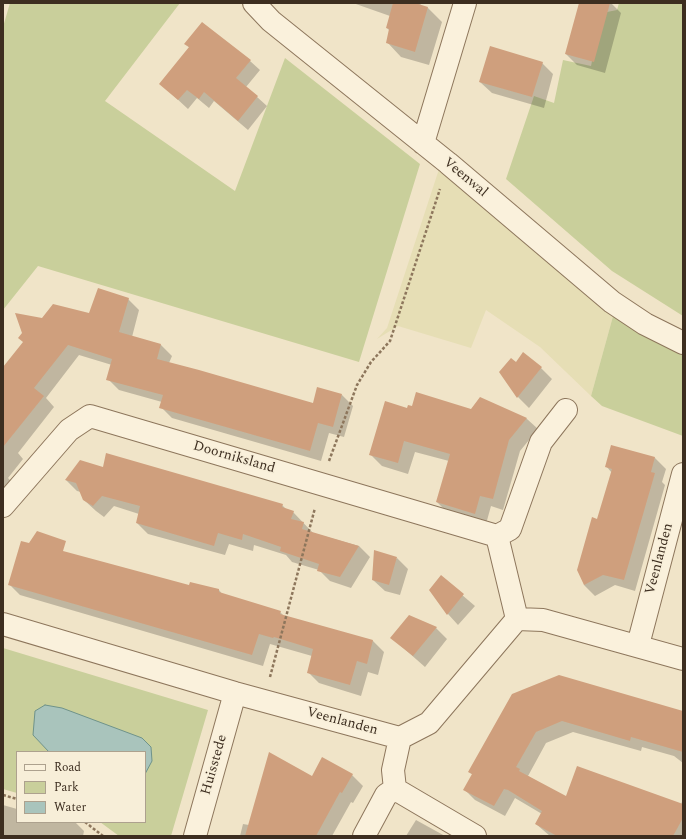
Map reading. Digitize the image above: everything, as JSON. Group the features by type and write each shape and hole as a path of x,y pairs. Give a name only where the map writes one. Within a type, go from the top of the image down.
{"street":[{"name":"Veenwal","path":"254,3 271,21 448,163 612,302 645,324 683,343"},
{"path":"423,143 465,3"},
{"path":"517,619 497,536 510,528 540,442 566,410"},
{"name":"Doorniksland","path":"3,506 69,430 90,416 322,483 497,536"},
{"name":"Veenlanden","path":"638,645 683,474"},
{"path":"517,619 543,620 638,645 683,659"},
{"path":"475,836 396,788 393,770 400,738 429,723 517,619"},
{"name":"Veenlanden","path":"3,624 236,694 400,738"},
{"name":"Huisstede","path":"195,836 236,694"},
{"path":"364,836 386,795 396,788"}],"path":[{"path":"263,701 322,483 357,385 371,362 390,341 448,163"},
{"path":"3,795 16,799"},
{"path":"87,823 103,836"}],"shaded area":[{"path":"441,163 615,309 591,396 540,347 486,310 471,348 398,326 377,339 387,328"}],"green space":[{"path":"10,3 180,3 105,101 235,191 285,58 420,164 359,362 38,266 3,310 3,27"},
{"path":"619,3 683,3 683,316 612,271 506,179 534,96 554,103 563,60 591,66 602,13 617,10"},
{"path":"615,309 683,349 683,436 602,406 591,396"},
{"path":"3,648 208,710 171,836 119,836 101,823 146,823 146,751 16,751 16,793 3,789"}],"water":[{"path":"45,705 62,708 142,738 151,747 152,761 146,772 146,751 48,751 33,735 35,711"}],"building":[{"path":"393,3 415,3 428,7 415,52 386,43 389,29 386,28"},
{"path":"579,3 610,3 594,62 565,54"},
{"path":"202,22 251,60 236,78 258,96 238,121 204,92 199,99 187,90 178,100 159,84 189,47 184,44"},
{"path":"490,46 543,62 532,97 479,82"},
{"path":"98,288 129,298 119,332 161,344 157,359 313,403 317,387 342,394 333,427 318,423 310,451 159,408 163,395 106,380 112,359 68,345 34,388 44,396 3,447 3,367 23,342 18,338 22,333 15,313 42,318 53,304 89,313"},
{"path":"523,352 542,367 517,398 499,372 511,358 516,362"},
{"path":"416,392 471,409 480,397 527,418 509,440 493,499 480,496 475,514 436,502 450,454 404,441 398,463 369,455 385,401 407,408 408,405 412,406"},
{"path":"611,445 655,457 651,472 655,473 624,580 603,575 584,585 577,570 592,517 597,519 612,469 605,467"},
{"path":"106,453 283,504 282,507 294,511 291,519 304,522 302,529 359,546 340,577 317,571 319,564 280,551 281,547 243,534 242,540 218,533 214,546 136,523 140,506 102,496 93,506 83,500 76,483 65,480 80,460 103,467"},
{"path":"37,531 66,541 63,551 189,585 190,582 219,589 219,592 281,611 280,614 373,640 367,664 357,661 350,685 307,673 313,649 274,637 259,634 252,655 8,585 21,541 29,543"},
{"path":"374,550 397,557 389,585 372,580"},
{"path":"441,575 464,594 447,615 429,590"},
{"path":"409,615 437,627 413,656 390,638"},
{"path":"559,675 683,711 683,752 631,737 630,741 562,721 536,732 516,767 520,769 519,771 566,796 577,766 683,804 683,818 673,836 557,836 535,824 542,811 508,790 504,789 494,806 463,790 472,774 468,772 512,694"},
{"path":"269,752 312,776 322,757 353,774 342,793 340,792 316,836 245,836"}]}
